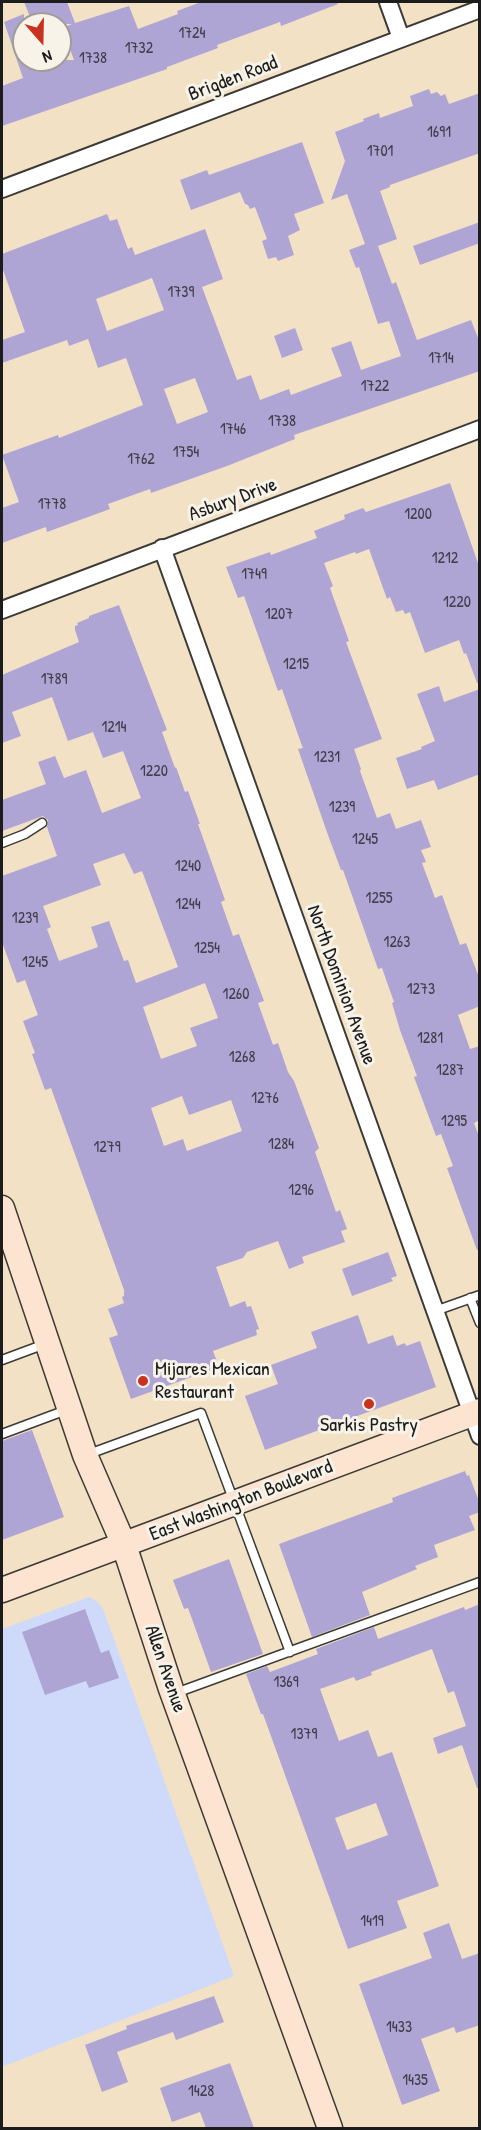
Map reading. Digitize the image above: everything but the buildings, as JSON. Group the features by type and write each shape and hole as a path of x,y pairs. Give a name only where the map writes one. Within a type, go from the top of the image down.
{"street":[{"path":"388,2 401,38"},
{"name":"Brigden Road","path":"2,189 480,9"},
{"name":"Asbury Drive","path":"2,610 480,429"},
{"name":"North Dominion Avenue","path":"162,548 435,1311 477,1421"},
{"name":"Allen Avenue","path":"2,1208 85,1455 124,1545 173,1694 330,2128"},
{"name":"East Washington Boulevard","path":"3,1586 477,1421"}],"lane":[{"path":"2,843 25,834 42,823"},
{"path":"435,1311 480,1294"},
{"path":"470,1298 480,1323"},
{"path":"2,1360 48,1343"},
{"path":"2,1434 69,1409"},
{"path":"85,1455 201,1413 290,1652"},
{"path":"173,1694 480,1582"}],"shaded area":[{"path":"89,1597 98,1602 104,1611 234,1976 2,2067 2,1629"}],"place":[{"name":"Mijares Mexican Restaurant","path":"143,1381"},
{"name":"Sarkis Pastry","path":"369,1404"}]}
